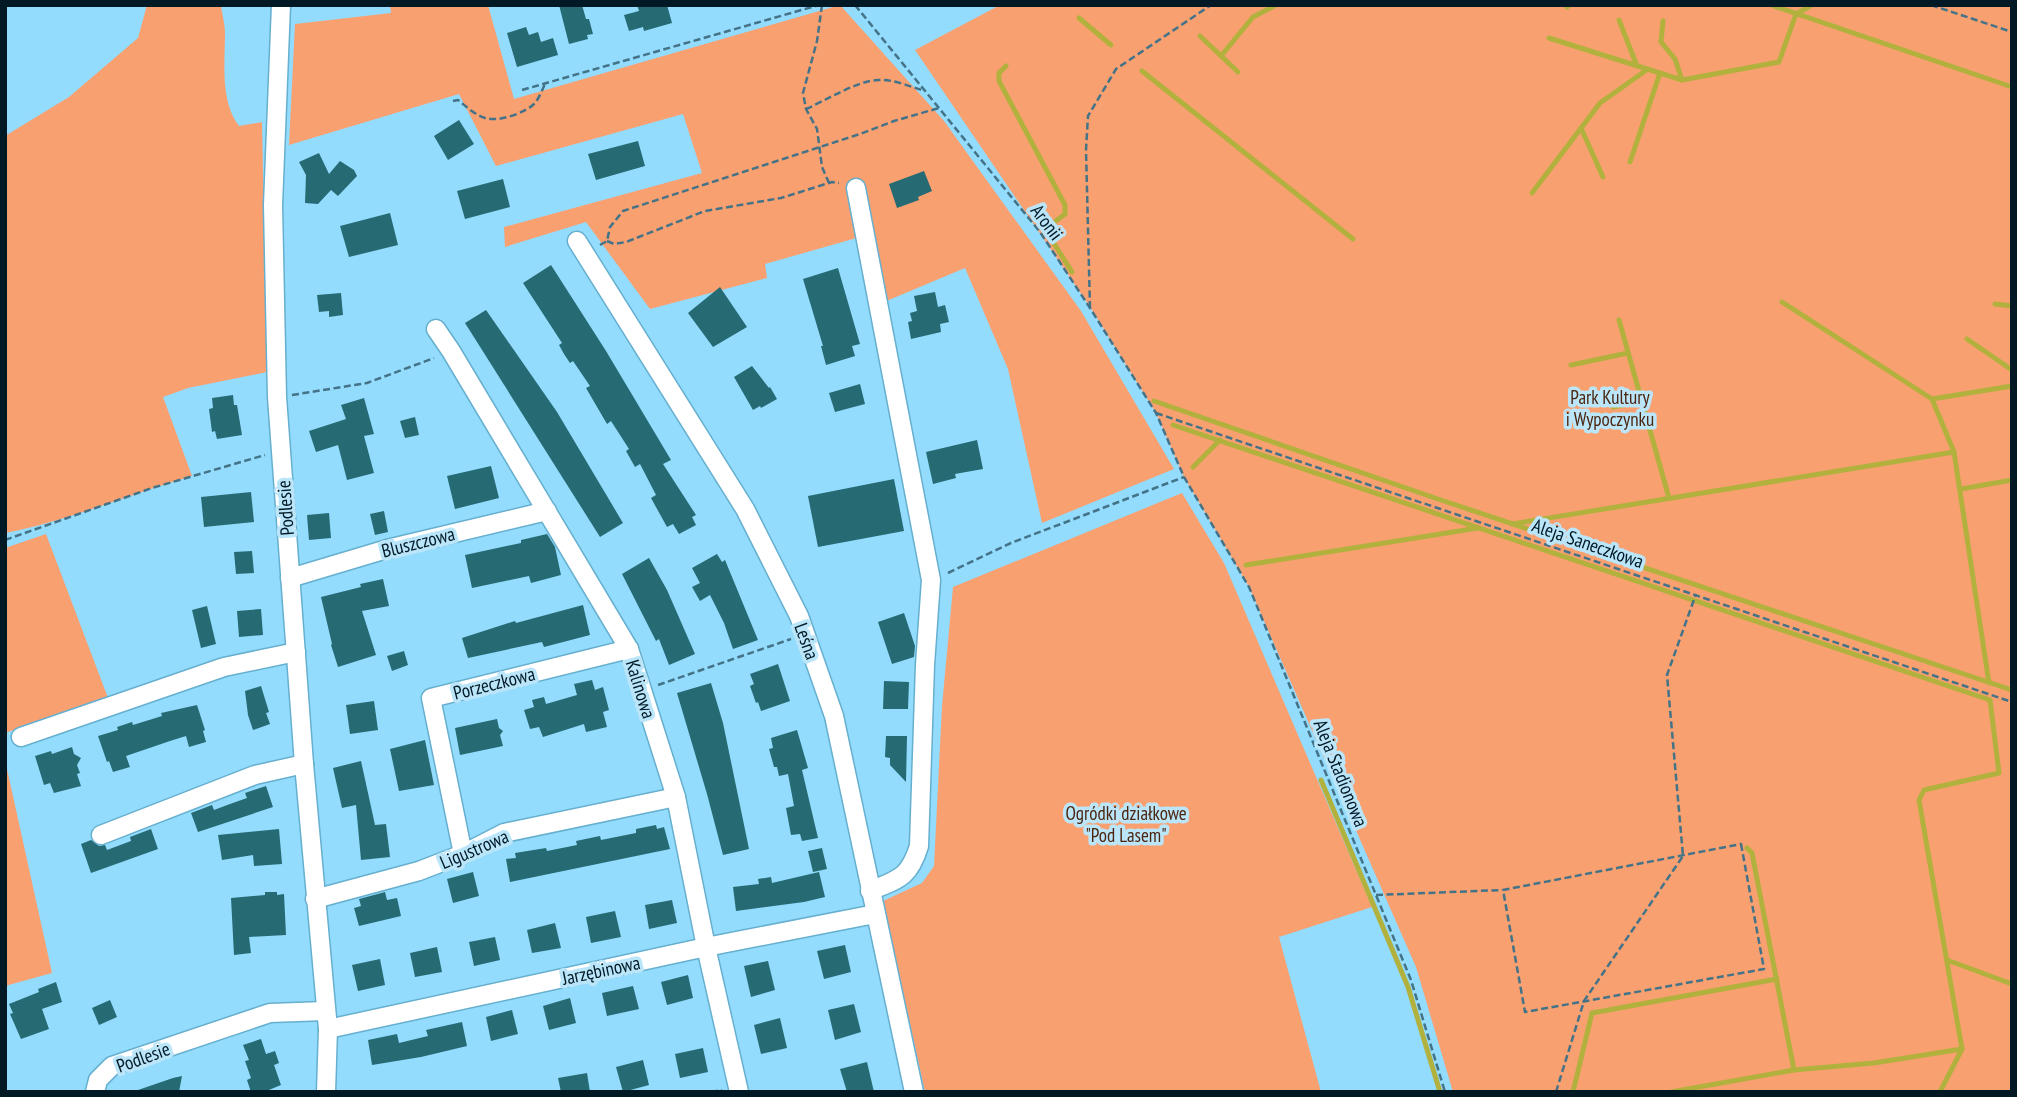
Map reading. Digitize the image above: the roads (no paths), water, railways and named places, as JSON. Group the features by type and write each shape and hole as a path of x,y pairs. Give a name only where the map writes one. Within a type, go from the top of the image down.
{"street":[{"name":"Podlesie","path":"281,5 273,205 277,397 304,764 327,1020 326,1092"},
{"path":"856,188 931,580 925,665 919,846 913,864 901,878 870,891"},
{"name":"Leśna","path":"577,241 745,509 799,616 834,716 914,1092"},
{"name":"Kalinowa","path":"436,329 629,649 676,797 739,1092"},
{"name":"Bluszczowa","path":"290,578 387,549 547,512"},
{"name":"Porzeczkowa","path":"463,854 431,698 629,649"},
{"path":"22,737 224,667 296,652"},
{"path":"101,835 255,775 304,764"},
{"name":"Ligustrowa","path":"315,899 396,878 463,854 504,834 676,797"},
{"name":"Jarzębinowa","path":"327,1020 875,914"},
{"name":"Podlesie","path":"95,1092 98,1080 112,1066 270,1013 327,1020"}],"waterway":[{"path":"1221,56 1253,17 1276,5"},
{"path":"1771,5 2012,87"},
{"path":"1549,38 1682,80 1779,62 1796,14 1812,5"},
{"path":"1079,18 1111,45"},
{"path":"1619,20 1637,66"},
{"path":"1663,21 1661,42 1675,59 1682,80"},
{"path":"1200,36 1238,72"},
{"path":"1006,66 999,73 999,81 1065,205 1065,214 1049,226 1048,234 1072,272"},
{"path":"1532,193 1600,103 1648,69"},
{"path":"1142,71 1353,239"},
{"path":"1630,162 1660,73"},
{"path":"1581,128 1603,177"},
{"path":"1782,302 1932,399 1954,452 1989,683"},
{"path":"1995,304 2012,306"},
{"path":"1619,320 1669,498"},
{"path":"1967,339 2012,370"},
{"path":"1571,365 1628,353"},
{"path":"1932,399 2012,386"},
{"path":"1154,401 1438,499 2012,690"},
{"path":"1613,407 1642,401"},
{"path":"1173,425 1990,700 1999,773 1924,790 1919,800 1962,1049 1874,1063 1794,1070 1671,1092"},
{"path":"1193,467 1220,440"},
{"path":"1512,524 1954,452"},
{"path":"1961,489 2012,480"},
{"path":"1246,565 1478,528"},
{"path":"1321,780 1408,987 1440,1092"},
{"path":"1747,848 1752,853 1794,1070"},
{"path":"1947,960 2012,984"},
{"path":"1573,1092 1592,1013 1777,979"},
{"path":"1940,1092 1962,1049"}],"park label":[{"name":"Park Kultury i Wypoczynku","path":"1610,408"},
{"name":"Ogródki działkowe \"Pod Lasem\"","path":"1126,824"}]}
